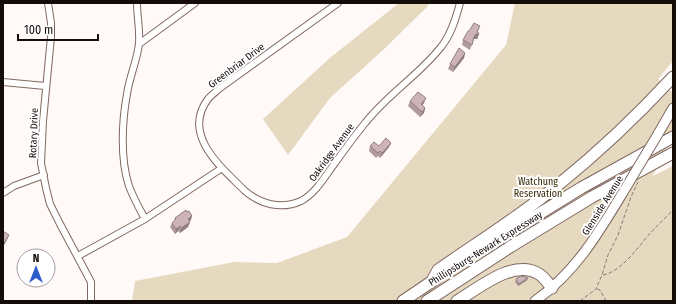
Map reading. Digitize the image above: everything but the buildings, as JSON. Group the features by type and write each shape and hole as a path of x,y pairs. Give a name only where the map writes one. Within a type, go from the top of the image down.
{"highway":[{"path":"432,281 438,270 526,209 578,168 619,132 673,77"},
{"name":"Phillipsburg-Newark Expressway","path":"403,301 503,235 561,200 673,137"},
{"name":"Phillipsburg-Newark Expressway","path":"428,301 510,247 581,204 673,153"},
{"path":"457,301 500,275 513,270 524,269 536,272 552,288"}],"main road":[{"name":"Glenside Avenue","path":"535,301 552,288 573,268 590,246 630,190 658,134 673,108"}],"street":[{"name":"Rotary Drive","path":"48,3 51,23 45,86 41,163 52,208 92,282 91,301"},
{"path":"137,3 139,44 127,93 123,139 124,162 128,184 145,219"},
{"path":"139,44 195,3"},
{"name":"Greenbriar Drive","path":"222,168 208,152 201,136 201,114 208,99 220,88 338,3"},
{"name":"Oakridge Avenue","path":"222,168 251,197 262,202 273,205 285,205 306,198 316,189 366,120 442,47 452,28 460,3"},
{"path":"3,82 45,86"},
{"path":"78,256 145,219 222,168"},
{"path":"3,193 14,186 44,175"}],"path":[{"path":"580,301 596,289 608,255 618,235 630,190"},
{"path":"602,275 611,274 620,267 655,227 673,210"},
{"path":"596,289 600,290 606,301"}],"green space":[{"path":"399,3 428,3 428,6 382,51 330,98 288,155 263,119 331,57"},
{"name":"Watchung Reservation","path":"515,3 673,3 673,61 658,79 673,93 673,135 653,176 673,166 673,301 132,301 135,281 234,262 277,263 347,237 506,45"}]}
